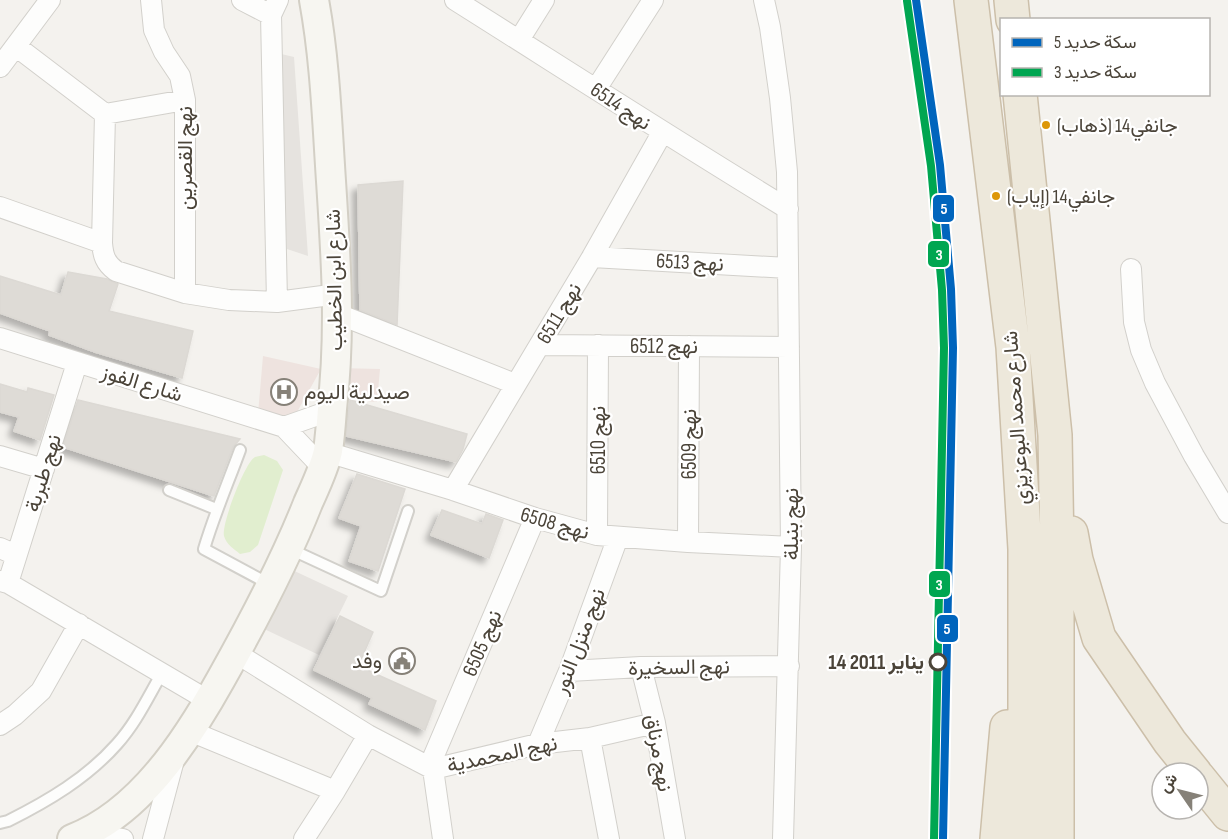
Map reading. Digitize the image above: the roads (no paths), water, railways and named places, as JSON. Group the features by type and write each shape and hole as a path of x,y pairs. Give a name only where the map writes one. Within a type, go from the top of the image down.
{"highway":[{"name":"شارع محمد البوعزيزي","path":"971,0 1013,347 1025,549 1025,839"},
{"path":"1011,0 1013,18"},
{"name":"شارع محمد البوعزيزي","path":"1020,96 1055,435 1057,839"},
{"path":"1055,435 1076,560 1099,638 1185,761"},
{"path":"997,839 1015,599 1025,549"},
{"path":"1210,792 1228,814"}],"street":[{"path":"0,67 50,0"},
{"name":"نهج القصرين","path":"151,0 154,30 164,52 180,76 185,100 184,293"},
{"path":"242,0 274,8 277,302"},
{"name":"شارع ابن الخطيب","path":"79,836 134,799 183,742 209,701 290,549 325,460 332,410 338,304 325,93 314,0"},
{"name":"نهج 6514","path":"455,0 662,133 788,209"},
{"path":"519,40 544,0"},
{"path":"596,89 653,0"},
{"name":"نهج بنبلة","path":"764,0 780,98 788,209 791,547 789,666 781,838"},
{"path":"17,47 105,114 185,100"},
{"path":"105,114 102,243 103,256 116,271 184,293 229,300 338,304 515,384"},
{"name":"نهج 6511","path":"453,490 592,257 662,133"},
{"path":"0,207 102,243"},
{"name":"نهج 6513","path":"592,257 788,268"},
{"path":"1131,269 1134,322 1141,350 1172,414 1228,513"},
{"name":"شارع الفوز","path":"0,338 284,427 325,460"},
{"name":"نهج 6512","path":"540,345 789,347"},
{"name":"نهج 6510","path":"597,535 598,345"},
{"name":"نهج 6509","path":"688,542 689,346"},
{"name":"نهج طبربة","path":"4,582 8,552 44,469 77,363"},
{"path":"284,427 332,410"},
{"path":"0,456 44,469"},
{"name":"نهج 6508","path":"325,460 453,490 535,518 597,535 791,547"},
{"name":"نهج 6505","path":"431,768 535,518"},
{"name":"نهج منزل النور","path":"538,744 570,671 618,537"},
{"path":"4,582 209,701"},
{"path":"0,725 15,715 41,691 79,624"},
{"name":"نهج المحمدية","path":"236,652 368,735 431,768 538,744 590,738 655,723"},
{"name":"نهج السخيرة","path":"570,671 641,667 789,666"},
{"name":"نهج مرناق","path":"641,667 655,723 675,839"},
{"path":"304,839 368,735"},
{"path":"590,738 609,839"},
{"path":"183,742 335,791"},
{"name":"شارع ابن الخطيب","path":"153,839 183,742"},
{"path":"431,768 443,839"},
{"path":"79,836 123,839"}],"lane":[{"path":"240,450 216,509 204,549 271,585"},
{"path":"169,490 216,509"},
{"path":"290,549 381,591 408,511"},
{"path":"0,823 50,800 74,783 116,745 128,730 162,673"}],"rail line":[{"name":"5","path":"916,0 940,165 951,289 953,348 943,839"},
{"name":"3","path":"907,1 931,166 942,290 944,348 934,839"}],"place":[{"name":"جانفي14 (ذهاب)","path":"1046,125"},
{"name":"جانفي14 (إياب)","path":"996,196"},
{"name":"صيدلية اليوم","path":"284,392"},
{"name":"وفد","path":"402,661"},
{"name":"14 يناير 2011","path":"938,662"}]}
